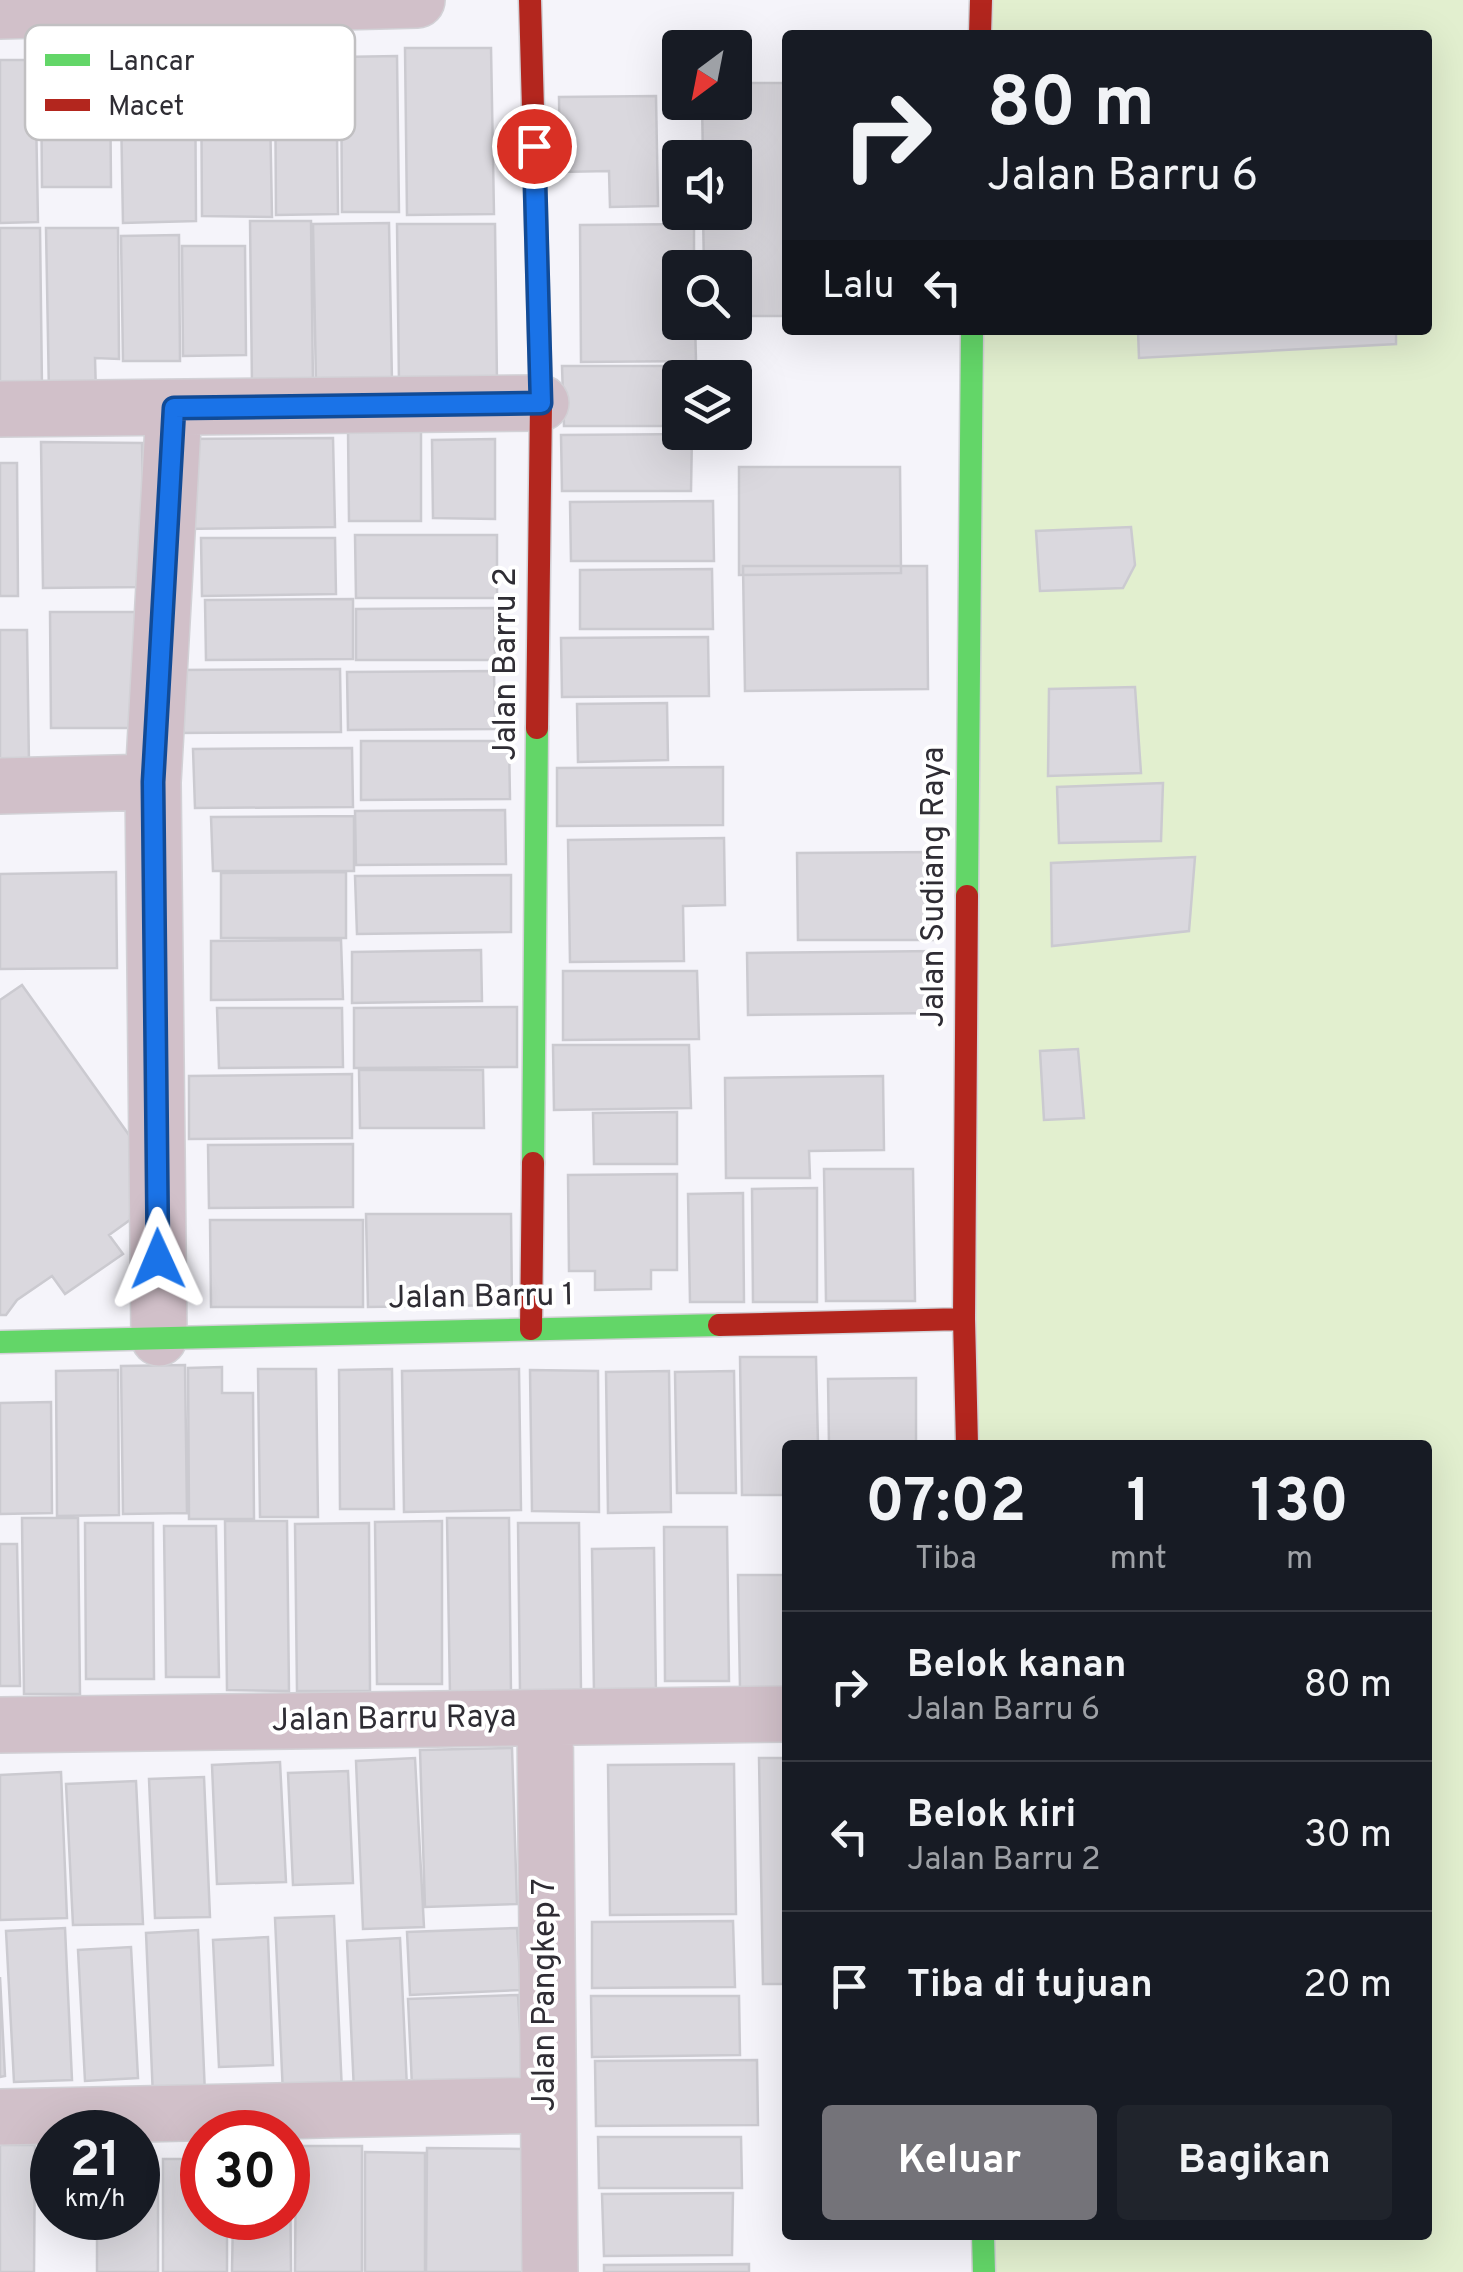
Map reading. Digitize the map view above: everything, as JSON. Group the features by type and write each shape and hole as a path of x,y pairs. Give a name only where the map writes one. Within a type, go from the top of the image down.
{"street":[{"path":"0,12 417,0"},
{"name":"Jalan Barru 2","path":"530,0 541,403 531,1329"},
{"path":"980,30 981,0"},
{"name":"Jalan Sudiang Raya","path":"967,1440 964,1319 972,335"},
{"path":"0,408 541,403"},
{"path":"159,1338 153,782 174,408"},
{"path":"0,786 153,782"},
{"name":"Jalan Barru 1","path":"0,1342 964,1319"},
{"name":"Jalan Barru Raya","path":"0,1725 782,1714"},
{"name":"Jalan Pangkep 7","path":"545,1718 550,2272"},
{"path":"0,2118 547,2105"},
{"path":"983,2240 984,2272"}],"green space":[{"path":"981,0 1463,0 1463,2272 984,2272 983,2240 1432,2240 1432,1440 967,1440 972,335 1432,335 1432,30 980,30"}],"building":[{"path":"405,48 491,48 494,214 407,215"},
{"path":"397,56 399,212 342,212 342,140 355,140 355,57"},
{"path":"0,60 25,60 25,140 36,140 38,222 0,223"},
{"path":"752,83 782,83 782,316 752,316 752,250 704,250 703,230 752,230 752,140 703,140 702,120 752,120"},
{"path":"656,96 658,206 610,207 609,171 560,172 559,97"},
{"path":"42,140 111,140 111,187 42,187"},
{"path":"122,140 196,140 196,221 123,223"},
{"path":"202,140 271,140 272,217 202,216"},
{"path":"276,140 337,140 338,214 276,215"},
{"path":"250,221 311,221 313,385 252,386"},
{"path":"389,223 392,382 316,383 313,224"},
{"path":"397,224 495,224 497,384 399,384"},
{"path":"662,224 662,230 694,230 694,250 662,250 662,340 695,340 696,360 581,362 580,225"},
{"path":"0,228 40,228 42,388 0,389"},
{"path":"46,228 118,228 119,359 95,358 96,394 49,394"},
{"path":"179,235 180,361 123,361 121,236"},
{"path":"182,246 245,246 246,355 183,356"},
{"path":"1138,335 1396,335 1396,344 1139,358"},
{"path":"562,366 662,366 662,426 564,426"},
{"path":"421,429 421,521 349,521 348,431"},
{"path":"662,434 662,450 692,450 691,491 562,491 561,435"},
{"path":"333,438 335,527 182,529 180,439"},
{"path":"495,439 495,519 433,518 432,440"},
{"path":"41,442 142,443 145,587 43,588"},
{"path":"0,463 17,463 18,596 0,596"},
{"path":"739,467 900,467 901,573 739,575"},
{"path":"713,501 714,561 571,561 570,502"},
{"path":"1131,527 1135,565 1123,588 1040,591 1036,531"},
{"path":"355,535 497,535 497,598 356,598"},
{"path":"201,538 335,538 336,594 202,596"},
{"path":"743,566 927,566 928,689 745,691"},
{"path":"712,569 713,629 580,629 580,570"},
{"path":"353,599 353,659 206,660 205,600"},
{"path":"494,608 495,660 356,660 356,609"},
{"path":"50,612 147,612 149,728 51,728"},
{"path":"0,630 27,630 29,764 0,764"},
{"path":"708,637 709,696 562,697 561,638"},
{"path":"340,669 341,732 175,733 174,670"},
{"path":"494,671 495,729 348,730 347,672"},
{"path":"1135,687 1141,773 1048,776 1049,689"},
{"path":"667,703 668,760 578,762 577,704"},
{"path":"361,741 509,741 510,799 361,800"},
{"path":"352,748 353,807 195,808 193,749"},
{"path":"723,767 723,825 557,826 557,768"},
{"path":"1163,783 1161,841 1059,843 1057,787"},
{"path":"505,810 506,864 356,865 355,811"},
{"path":"354,816 354,871 213,871 211,817"},
{"path":"724,838 725,905 683,906 684,961 570,962 568,840"},
{"path":"934,852 935,940 798,940 797,853"},
{"path":"1195,857 1189,931 1052,946 1051,863"},
{"path":"116,872 117,968 0,969 0,874"},
{"path":"346,872 346,938 221,938 221,873"},
{"path":"511,875 511,932 357,934 355,876"},
{"path":"341,940 343,999 211,1000 211,941"},
{"path":"481,950 482,1001 352,1003 352,952"},
{"path":"937,951 938,1013 748,1015 747,953"},
{"path":"563,971 697,971 699,1039 563,1040"},
{"path":"22,985 134,1142 134,1217 109,1235 123,1254 65,1294 52,1276 17,1300 6,1315 0,1315 0,1000"},
{"path":"517,1007 517,1067 354,1068 354,1008"},
{"path":"217,1008 342,1008 343,1067 219,1068"},
{"path":"553,1045 689,1045 691,1108 554,1110"},
{"path":"1078,1049 1084,1118 1044,1120 1040,1051"},
{"path":"359,1070 483,1070 484,1128 360,1128"},
{"path":"352,1074 352,1138 189,1139 189,1076"},
{"path":"883,1076 884,1150 809,1151 810,1178 726,1178 725,1078"},
{"path":"677,1112 677,1164 594,1164 593,1113"},
{"path":"353,1144 353,1207 209,1208 208,1145"},
{"path":"824,1169 913,1169 915,1301 826,1301"},
{"path":"677,1174 677,1270 651,1270 651,1289 595,1290 595,1271 569,1271 568,1175"},
{"path":"817,1188 817,1302 753,1302 752,1189"},
{"path":"743,1193 744,1302 690,1302 688,1194"},
{"path":"366,1214 511,1214 512,1305 368,1307"},
{"path":"210,1220 363,1220 363,1307 211,1307"},
{"path":"740,1357 816,1357 818,1440 782,1440 782,1495 742,1495"},
{"path":"185,1365 187,1513 123,1514 121,1366"},
{"path":"222,1367 222,1393 253,1393 254,1519 189,1519 188,1368"},
{"path":"258,1369 316,1369 318,1517 260,1517"},
{"path":"392,1369 394,1509 340,1509 339,1370"},
{"path":"519,1369 521,1510 404,1512 402,1371"},
{"path":"118,1370 119,1515 57,1516 56,1371"},
{"path":"530,1370 598,1371 599,1512 532,1511"},
{"path":"669,1371 671,1512 608,1513 606,1372"},
{"path":"734,1371 736,1493 677,1493 675,1372"},
{"path":"916,1378 916,1440 829,1440 828,1379"},
{"path":"51,1402 52,1513 0,1514 0,1403"},
{"path":"22,1518 78,1518 80,1694 24,1694"},
{"path":"447,1518 509,1518 511,1694 450,1695"},
{"path":"225,1521 287,1521 289,1691 227,1690"},
{"path":"442,1521 442,1684 377,1684 375,1522"},
{"path":"85,1523 153,1523 154,1679 86,1679"},
{"path":"369,1523 370,1691 297,1691 295,1524"},
{"path":"518,1523 579,1523 581,1692 520,1692"},
{"path":"164,1526 216,1526 219,1677 166,1677"},
{"path":"664,1527 727,1527 729,1681 665,1681"},
{"path":"0,1544 17,1544 20,1686 0,1686"},
{"path":"654,1548 656,1695 594,1694 592,1549"},
{"path":"738,1575 782,1575 782,1688 740,1688"},
{"path":"512,1748 517,1904 425,1907 420,1750"},
{"path":"415,1758 424,1927 363,1929 356,1761"},
{"path":"759,1758 782,1758 782,1984 763,1984"},
{"path":"280,1762 286,1882 217,1884 212,1765"},
{"path":"734,1764 736,1914 610,1915 608,1765"},
{"path":"348,1771 353,1883 293,1885 288,1773"},
{"path":"61,1772 67,1918 0,1920 0,1775"},
{"path":"204,1777 210,1917 155,1918 149,1779"},
{"path":"136,1781 143,1924 73,1925 66,1784"},
{"path":"334,1916 342,2092 283,2094 275,1918"},
{"path":"733,1921 735,1987 592,1988 592,1922"},
{"path":"65,1928 72,2080 14,2082 6,1931"},
{"path":"517,1928 521,1990 410,1995 407,1932"},
{"path":"198,1930 205,2094 153,2097 146,1933"},
{"path":"268,1937 273,2065 219,2067 213,1940"},
{"path":"400,1938 407,2088 354,2091 347,1941"},
{"path":"131,1947 138,2078 85,2081 78,1950"},
{"path":"0,1977 5,2076 0,2077"},
{"path":"518,1995 523,2082 412,2086 408,1999"},
{"path":"591,1996 739,1996 740,2055 592,2057"},
{"path":"757,2060 758,2125 596,2126 595,2061"},
{"path":"598,2137 741,2137 742,2188 599,2188"},
{"path":"0,2145 30,2145 34,2272 0,2272"},
{"path":"310,2146 362,2146 362,2272 295,2272 295,2240 310,2240"},
{"path":"427,2148 522,2149 523,2272 426,2272"},
{"path":"365,2152 425,2153 425,2272 365,2272"},
{"path":"163,2159 180,2159 180,2240 227,2240 227,2272 163,2272"},
{"path":"733,2193 732,2255 604,2256 602,2194"},
{"path":"97,2240 158,2240 158,2272 97,2272"},
{"path":"233,2240 291,2240 291,2272 232,2272"},
{"path":"749,2264 749,2272 604,2272 604,2265"}],"traffic: fast":[{"path":"967,896 972,335"},
{"path":"533,1163 537,728"},
{"path":"0,1342 719,1325"},
{"path":"983,2240 984,2272"}],"traffic: jam":[{"path":"530,0 541,403 537,728"},
{"path":"980,30 981,0"},
{"path":"967,896 967,1440"},
{"path":"531,1329 533,1163"},
{"path":"719,1325 964,1319"}],"route":[{"path":"158,1259 153,782 174,408 541,403 534,146"}]}
